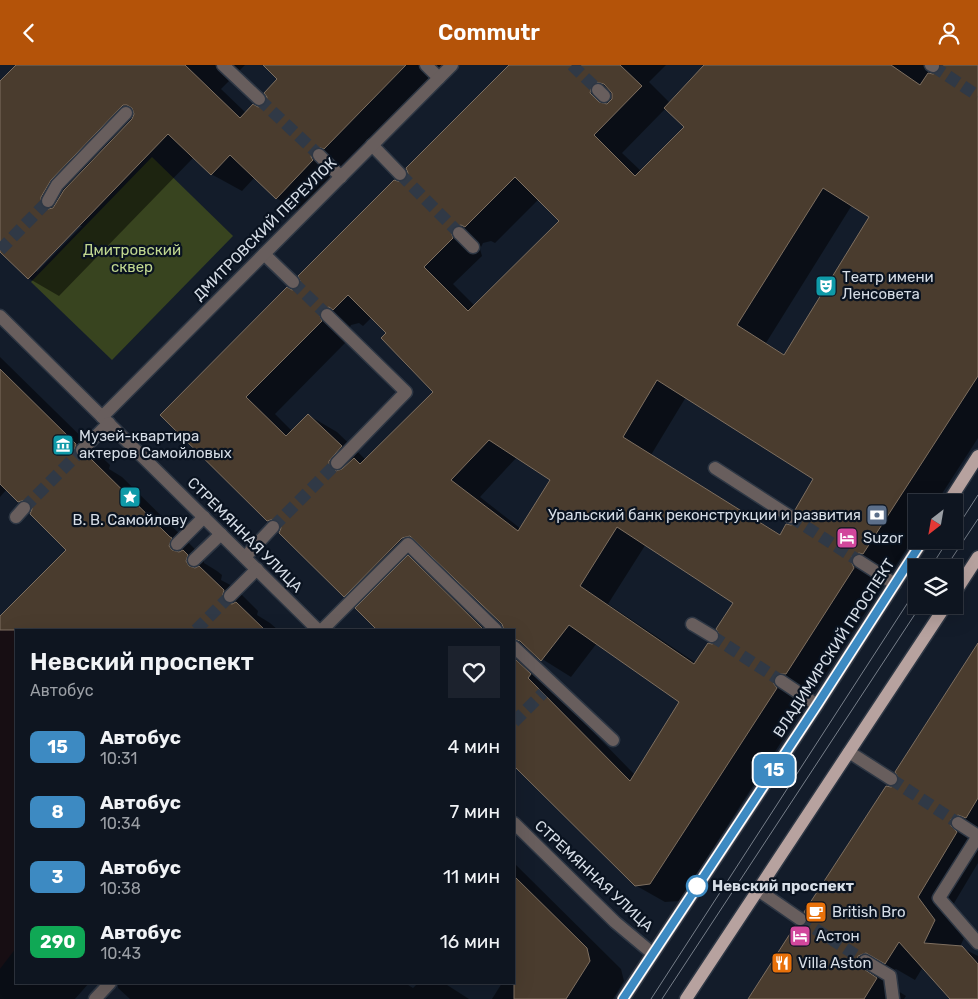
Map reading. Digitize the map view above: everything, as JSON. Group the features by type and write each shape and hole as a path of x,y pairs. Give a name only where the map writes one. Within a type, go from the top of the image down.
{"main road":[{"path":"954,494 978,455"},
{"name":"ВЛАДИМИРСКИЙ ПРОСПЕКТ","path":"623,999 917,549"},
{"path":"963,580 978,557"},
{"path":"686,999 940,614"}],"street":[{"path":"223,65 258,99"},
{"path":"426,65 439,78"},
{"name":"ДМИТРОВСКИЙ ПЕРЕУЛОК","path":"82,450 106,420 264,253 452,65"},
{"path":"48,201 57,185 126,113"},
{"path":"372,145 400,174"},
{"path":"319,155 341,177"},
{"path":"459,233 473,247"},
{"path":"264,253 293,281"},
{"name":"СТРЕМЯННАЯ УЛИЦА","path":"0,315 317,629"},
{"path":"327,315 406,392 337,463"},
{"path":"715,468 791,517"},
{"path":"177,544 204,517"},
{"path":"245,557 273,527"},
{"path":"194,560 221,534"},
{"path":"323,629 408,544 495,629"},
{"path":"859,561 895,584"},
{"path":"230,596 257,569"},
{"path":"692,624 712,636"},
{"path":"515,648 547,688 613,740"},
{"path":"781,681 817,705"},
{"path":"849,752 891,779"},
{"path":"958,823 978,836 939,898 978,943"},
{"name":"СТРЕМЯННАЯ УЛИЦА","path":"516,829 615,922 652,953"},
{"path":"758,890 800,919"},
{"path":"865,961 890,975 893,999"},
{"path":"95,999 109,984"}],"shaded area":[{"path":"0,616 15,629 15,949 0,969"}],"green space":[{"name":"Дмитровский сквер","path":"152,157 233,236 112,360 31,282"}],"building":[{"path":"16,65 185,65 240,118 253,104 258,107 265,105 267,97 264,93 277,79 263,65 406,65 324,149 317,147 313,150 311,157 313,160 276,199 230,155 211,175 168,134 28,279 0,252 0,81","holes":["123,105 132,108 134,114 132,119 64,190 53,208 44,208 41,205 41,197 51,180"]},
{"path":"509,65 620,65 642,86 594,135 635,176 684,127 664,108 704,65 891,65 920,85 928,73 938,72 941,65 978,65 978,376 863,554 859,553 852,556 851,561 854,568 786,674 778,674 774,677 774,684 777,688 650,884 635,886 515,767 515,659 531,674 528,678 630,781 679,702 569,625 541,661 520,641 515,639 515,629 504,629 502,624 410,536 402,538 344,597 279,533 281,528 279,521 274,519 267,521 160,415 287,287 292,290 298,288 301,283 298,276 394,180 401,182 406,179 408,173 406,168","holes":["596,82 604,84 612,93 612,99 607,104 599,102 590,93 592,85","515,177 559,221 468,311 424,267 453,238 451,231 454,227 461,225 465,227","823,188 869,217 784,355 737,325","348,295 386,333 381,338 433,392 360,464 354,458 342,469 336,471 329,466 329,461 342,446 308,414 286,436 246,397 322,321 319,313 322,309 329,307 333,310","657,380 813,479 795,510 798,514 798,522 791,525 786,524 780,535 623,437","489,440 550,480 518,531 451,480","617,527 733,603 716,629 720,636 719,641 712,644 708,643 694,664 580,586"]},
{"path":"0,369 76,444 74,452 77,456 84,458 88,456 172,538 169,546 172,550 179,552 183,550 188,555 186,561 189,566 195,568 199,566 224,590 222,598 225,602 232,604 236,602 264,629 0,630 0,616 66,550 30,514 32,509 30,502 25,500 18,502 0,484"},
{"path":"408,555 483,629 376,629 355,608"},
{"path":"978,643 978,798 966,818 958,815 951,819 951,826 957,832 918,897 935,920 924,943 962,946 978,964 978,999 950,999 899,942 885,964 866,953 858,956 858,965 877,978 864,999 748,999 795,926 803,926 807,923 807,916 804,912 886,786 891,787 898,784 899,779 895,772"},
{"path":"515,877 587,948 590,961 566,999 514,999"}],"tunnel":[{"path":"572,65 598,90"},
{"path":"933,66 978,96"},
{"path":"259,99 319,155"},
{"path":"400,174 459,233"},
{"path":"0,250 48,201"},
{"path":"293,282 327,315"},
{"path":"24,508 82,450"},
{"path":"273,527 337,463"},
{"path":"791,517 859,561"},
{"path":"197,629 230,596"},
{"path":"712,636 781,681"},
{"path":"515,721 543,693"},
{"path":"891,779 958,823"},
{"path":"800,919 865,961"}],"tram line":[{"path":"963,518 978,495"},
{"path":"951,559 978,519"},
{"path":"936,559 942,549"},
{"path":"651,999 908,602"},
{"path":"662,999 915,614"}],"bus line":[{"name":"15","path":"623,999 917,549"}],"place":[{"name":"Театр имени Ленсовета","path":"826,286"},
{"name":"Музей-квартира актеров Самойловых","path":"63,445"},
{"name":"В. В. Самойлову","path":"130,497"},
{"name":"Уральский банк реконструкции и развития","path":"877,515"},
{"name":"Suzor","path":"847,538"},
{"name":"Невский проспект","path":"697,886"},
{"name":"British Bro","path":"816,912"},
{"name":"Астон","path":"800,936"},
{"name":"Villa Aston","path":"782,963"}]}
